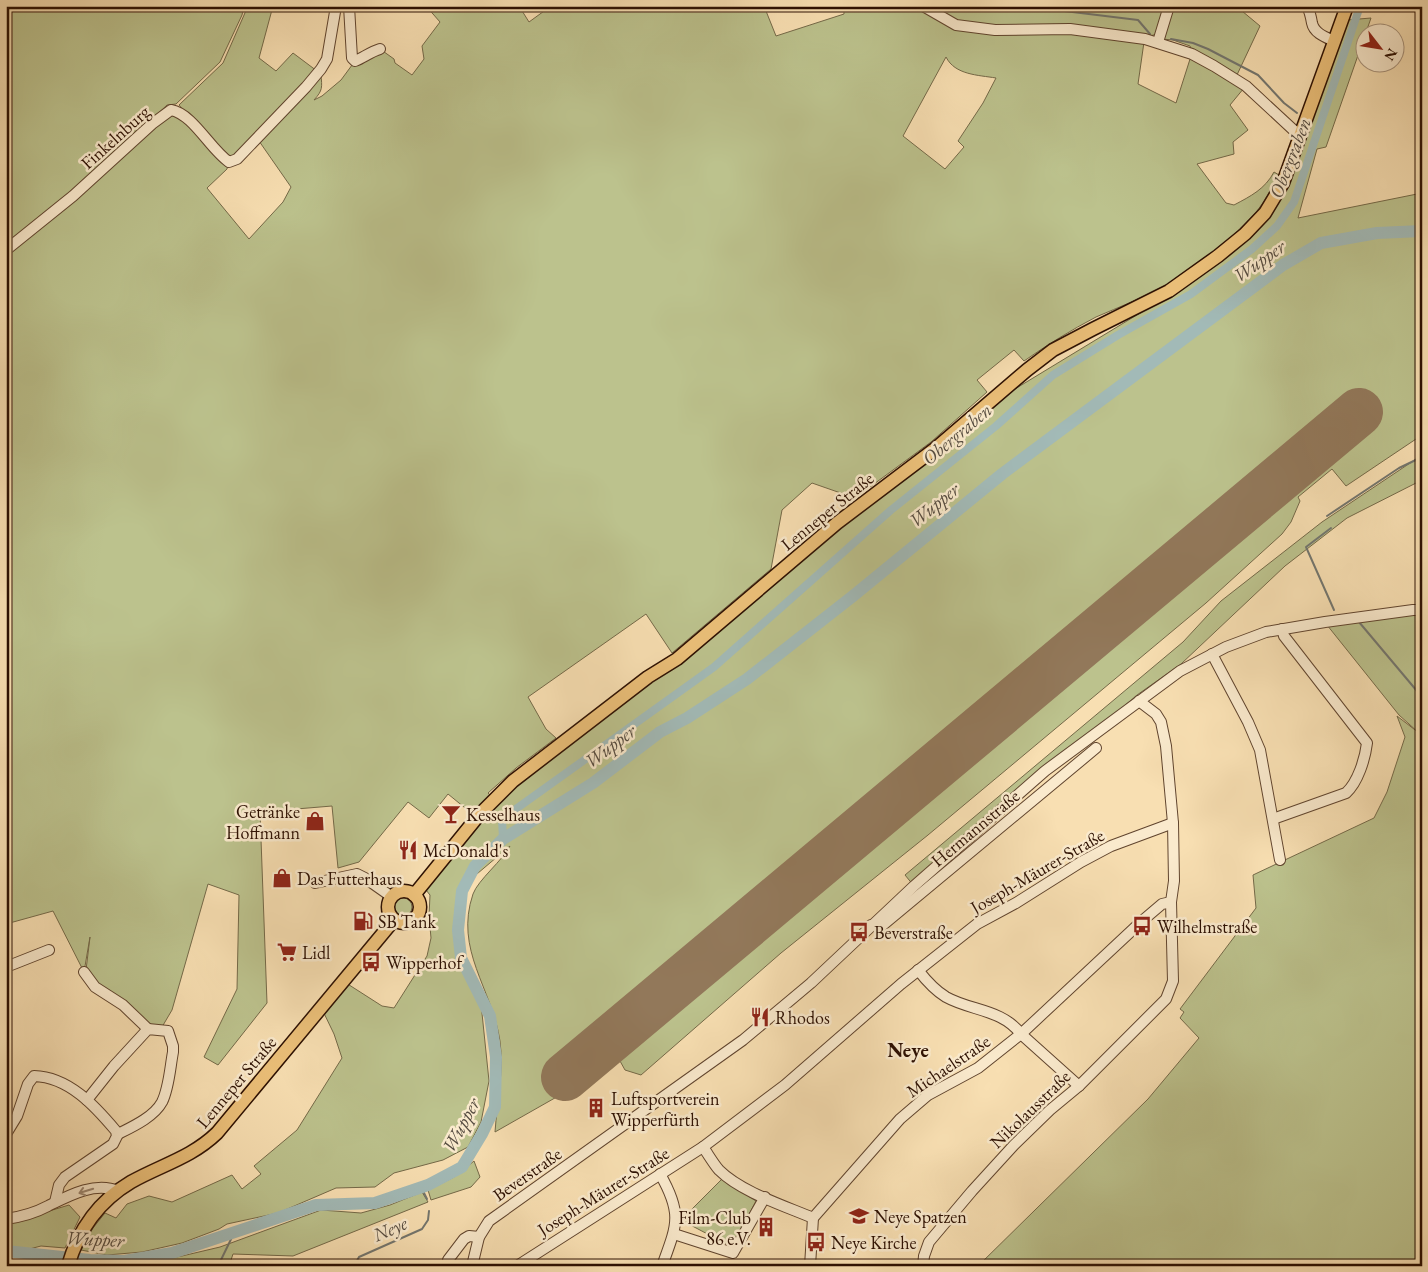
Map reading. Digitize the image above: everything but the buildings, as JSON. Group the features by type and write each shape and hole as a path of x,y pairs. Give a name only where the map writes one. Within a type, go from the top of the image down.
{"main road":[{"name":"Lenneper Straße","path":"414,895 479,815 513,781 639,684 677,659 837,523 936,448 1027,370 1053,350 1169,291 1218,256 1255,225 1265,213 1283,183 1347,6"},
{"path":"400,892 410,892 414,895 420,906 416,917 403,923 394,920 390,916 388,906 392,897 400,892"},
{"name":"Lenneper Straße","path":"68,1266 82,1232 100,1207 118,1191 132,1182 197,1150 217,1133 394,920"}],"street":[{"name":"Finkelnburg","path":"6,250 73,196 152,124 171,110 179,112 189,120 222,157 229,162 237,159 321,69 327,59 336,6"},
{"path":"349,6 352,58 358,60 372,51 380,49"},
{"path":"923,6 956,25 995,30 1070,29 1158,42 1192,54 1246,86 1301,137"},
{"path":"1158,42 1169,6"},
{"path":"1307,6 1310,11 1312,26 1318,32 1334,41"},
{"name":"Beverstraße","path":"472,1266 478,1237 489,1221 743,1040 811,983 871,925 1045,771 1180,671 1212,654 1266,632 1350,618 1422,610"},
{"path":"1272,819 1346,793 1352,788 1366,754 1367,743 1284,636 1282,629"},
{"path":"1212,654 1248,722 1260,750 1280,860"},
{"path":"1139,701 1156,714 1161,722 1166,746 1173,822 1174,882 1171,902"},
{"name":"Hermannstraße","path":"871,925 883,925 1096,748"},
{"name":"Joseph-Mäurer-Straße","path":"517,1266 704,1147 785,1085 918,970 977,924 1111,846 1173,822"},
{"path":"315,883 357,874 392,897"},
{"name":"Nikolausstraße","path":"923,1266 929,1242 972,1191 1014,1145 1050,1110 1079,1086 1166,999 1173,985 1171,902"},
{"name":"Michaelstraße","path":"813,1218 900,1119 928,1095 978,1068 1021,1034 1142,921 1162,904 1171,902"},
{"path":"6,967 49,950"},
{"path":"918,970 945,996 986,1010 1015,1026 1021,1034 1079,1086"},
{"path":"55,1202 59,1185 66,1177 112,1145 118,1134 134,1126 152,1113 161,1103 173,1046 168,1031 148,1029 123,1005 95,987 84,972"},
{"path":"87,1100 114,1066 148,1029"},
{"path":"6,1134 17,1116 28,1084 34,1076 46,1077 76,1091 87,1100 118,1134"},
{"path":"704,1147 718,1169 731,1180 813,1218 810,1266"},
{"path":"660,1174 672,1194 676,1214 674,1234 662,1266"},
{"path":"6,1219 47,1207 55,1202 95,1188 111,1188 118,1191"},
{"path":"674,1234 733,1252 765,1197"},
{"path":"448,1260 464,1239 469,1236 478,1237"}],"green space":[{"path":"6,6 244,6 242,15 220,62 176,104 167,105 72,195 6,247"},
{"path":"248,6 273,6 259,58 276,71 293,53 317,71 256,138 231,158 218,150 179,105 223,63"},
{"path":"426,6 519,6 529,22 551,6 764,6 776,36 844,14 844,6 1167,6 1157,34 1150,36 1144,42 1138,84 1176,103 1191,56 1244,88 1230,105 1248,130 1233,142 1234,154 1197,164 1226,203 1234,205 1262,188 1274,172 1279,175 1257,211 1214,252 1165,286 1077,327 1024,361 1014,350 977,380 987,392 931,442 855,498 812,483 782,510 771,569 672,653 646,614 528,697 546,729 556,738 516,768 488,793 497,802 563,747 680,663 754,602 825,539 1010,392 1201,276 1235,249 1266,219 1347,20 1371,18 1370,22 1356,22 1356,61 1326,147 1317,149 1298,218 1422,193 1422,435 1346,486 1332,469 1298,497 1300,501 1291,522 1282,534 1206,603 928,835 781,953 641,1075 625,1070 620,1061 495,1132 501,1075 500,1041 496,1022 471,951 468,933 468,914 476,888 510,846 458,890 458,936 463,964 480,994 489,1081 481,1122 468,1147 443,1160 394,1173 375,1187 336,1188 278,1213 227,1224 182,1243 142,1252 107,1255 81,1250 93,1228 105,1213 116,1218 127,1204 149,1196 172,1202 232,1175 242,1189 261,1174 254,1166 297,1130 342,1058 334,1034 321,1007 343,981 382,1006 394,1008 427,956 431,938 430,895 426,890 481,821 448,794 429,818 408,802 359,862 338,868 332,806 260,812 267,1003 218,1065 204,1057 237,989 239,895 208,884 172,1010 162,1027 149,1026 96,983 86,970 90,937 84,972 53,911 6,924 6,255 76,200 170,113 178,113 228,164 227,169 207,188 249,239 283,202 291,187 259,141 321,74 321,89 314,100 322,96 341,80 355,61 380,49 412,75 424,59 422,46 440,22","holes":["946,57 955,67 975,75 996,78 983,103 958,141 964,147 945,169 903,136"]},
{"path":"1172,6 1236,6 1260,26 1236,77 1192,51 1190,46 1173,40 1162,39"},
{"path":"1422,455 1422,480 1347,518 1285,566 1181,664 1137,695 914,886 905,875 1183,642 1221,601 1322,522"},
{"path":"1414,614 1422,615 1422,1266 978,1266 1148,1099 1199,1038 1180,1018 1184,1012 1180,1009 1256,908 1253,875 1374,818 1387,792 1405,737 1397,716 1419,733 1399,715 1327,625"},
{"path":"403,898 411,903 412,907 407,915 403,916 395,911 394,907 399,899"},
{"path":"474,1161 480,1177 471,1187 431,1200 428,1190 454,1177"},
{"path":"722,1179 756,1201 732,1247 681,1220"},
{"path":"422,1192 428,1202 293,1256 233,1254 229,1266 104,1266 182,1256 220,1247 321,1210 361,1213 390,1205"},
{"path":"69,1205 80,1217 65,1248 41,1246 6,1255 6,1224"}],"waterway":[{"path":"1022,6 1032,10 1056,10 1138,20 1150,34"},
{"name":"Obergraben","path":"503,839 502,819 714,667 891,510 996,426 1053,375 1118,335 1191,294 1252,249 1277,226 1294,202 1360,6"},
{"path":"1171,39 1193,43 1208,49 1258,75 1284,103 1297,113"},
{"name":"Wupper","path":"6,1251 90,1260 124,1261 172,1253 316,1205 375,1203 428,1185 462,1167 482,1134 495,1107 496,1057 490,1016 461,958 458,930 462,891 475,866 503,839 593,783 660,732 687,718 747,679 853,596 1002,474 1283,265 1321,243 1377,233 1422,231"},
{"path":"1327,516 1399,468 1422,457"},
{"path":"1331,528 1306,547 1334,610"},
{"path":"1359,622 1422,697"},
{"name":"Neye","path":"421,1187 427,1199"},
{"name":"Neye","path":"354,1266 359,1257 422,1229 428,1220 429,1211"},
{"path":"218,1266 235,1231"}],"runway":[{"path":"565,1077 1359,412"}],"place":[{"name":"Kesselhaus","path":"451,814"},
{"name":"Getränke Hoffmann","path":"315,821"},
{"name":"McDonald's","path":"408,850"},
{"name":"Das Futterhaus","path":"282,878"},
{"name":"SB Tank","path":"363,921"},
{"name":"Wilhelmstraße","path":"1142,926"},
{"name":"Beverstraße","path":"859,932"},
{"name":"Lidl","path":"287,952"},
{"name":"Wipperhof","path":"371,962"},
{"name":"Rhodos","path":"760,1017"},
{"name":"Luftsportverein Wipperfürth","path":"596,1108"},
{"name":"Neye Spatzen","path":"859,1216"},
{"name":"Film-Club 86 e.V.","path":"766,1227"},
{"name":"Neye Kirche","path":"816,1242"}],"district":[{"name":"Neye","path":"908,1050"}]}
